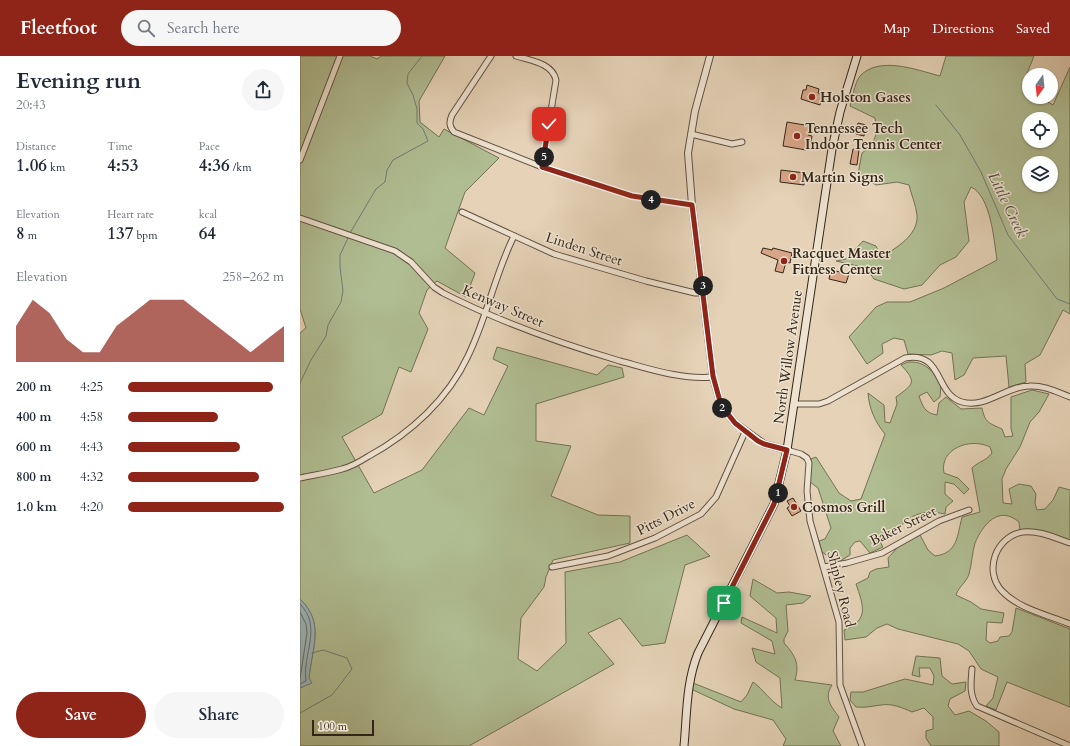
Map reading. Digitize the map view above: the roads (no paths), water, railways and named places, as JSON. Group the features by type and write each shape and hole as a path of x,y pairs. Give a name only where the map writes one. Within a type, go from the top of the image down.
{"main road":[{"name":"North Willow Avenue","path":"684,746 688,686 692,668 701,646 774,504 787,450 832,149 840,112 857,56"}],"street":[{"path":"300,160 340,56"},
{"path":"491,56 452,115 449,124 454,132 542,167 632,196 692,205"},
{"path":"516,56 549,67 554,73 556,80 542,167"},
{"path":"710,56 691,134 688,153 692,205 713,376 719,401 725,413 745,432 764,444 787,450"},
{"path":"691,134 732,144 742,142"},
{"name":"Linden Street","path":"462,212 560,256 652,283 695,293 704,293"},
{"name":"Kenway Street","path":"300,218 395,251 411,262 434,287 443,294 532,333 654,370 692,377 713,376"},
{"path":"300,478 343,469 392,442 407,431 426,413 451,385 469,355 486,314 505,254 514,236"},
{"path":"794,404 819,404 904,358 916,356 926,360 934,368 952,397 960,402 970,404 980,402 1028,386 1044,387 1070,397"},
{"name":"Pitts Drive","path":"552,567 608,556 655,538 701,514 716,497 745,432"},
{"name":"Shipley Road","path":"787,450 801,454 807,458 809,463 807,504 839,622 840,685 862,746"},
{"name":"Baker Street","path":"824,567 847,563 882,553 939,521 969,510"},
{"path":"1070,542 1041,533 1023,532 1010,536 1001,543 995,554 993,566 995,578 1000,590 1011,599 1070,624"},
{"path":"972,669 970,689 973,700 977,706 1070,746"}],"water":[{"path":"300,599 308,608 312,617 315,626 315,636 309,678 312,683 300,688"}],"waterway":[{"path":"350,233 376,189 385,182 387,170 393,160 428,141 423,129 417,123 417,109 413,95 407,83 408,74 422,56"},
{"name":"Little Creek","path":"936,105 960,135 981,172 1008,235 1057,299 1070,304"},
{"path":"300,383 311,360 326,336 328,325 341,302 343,291 340,255 349,236"},
{"path":"300,713 332,695 352,669 347,658 323,650 312,653"}],"place":[{"name":"Holston Gases","path":"812,97"},
{"name":"Tennessee Tech Indoor Tennis Center","path":"797,136"},
{"name":"Martin Signs","path":"793,177"},
{"name":"Racquet Master Fitness Center","path":"784,261"},
{"name":"Cosmos Grill","path":"794,507"}]}
